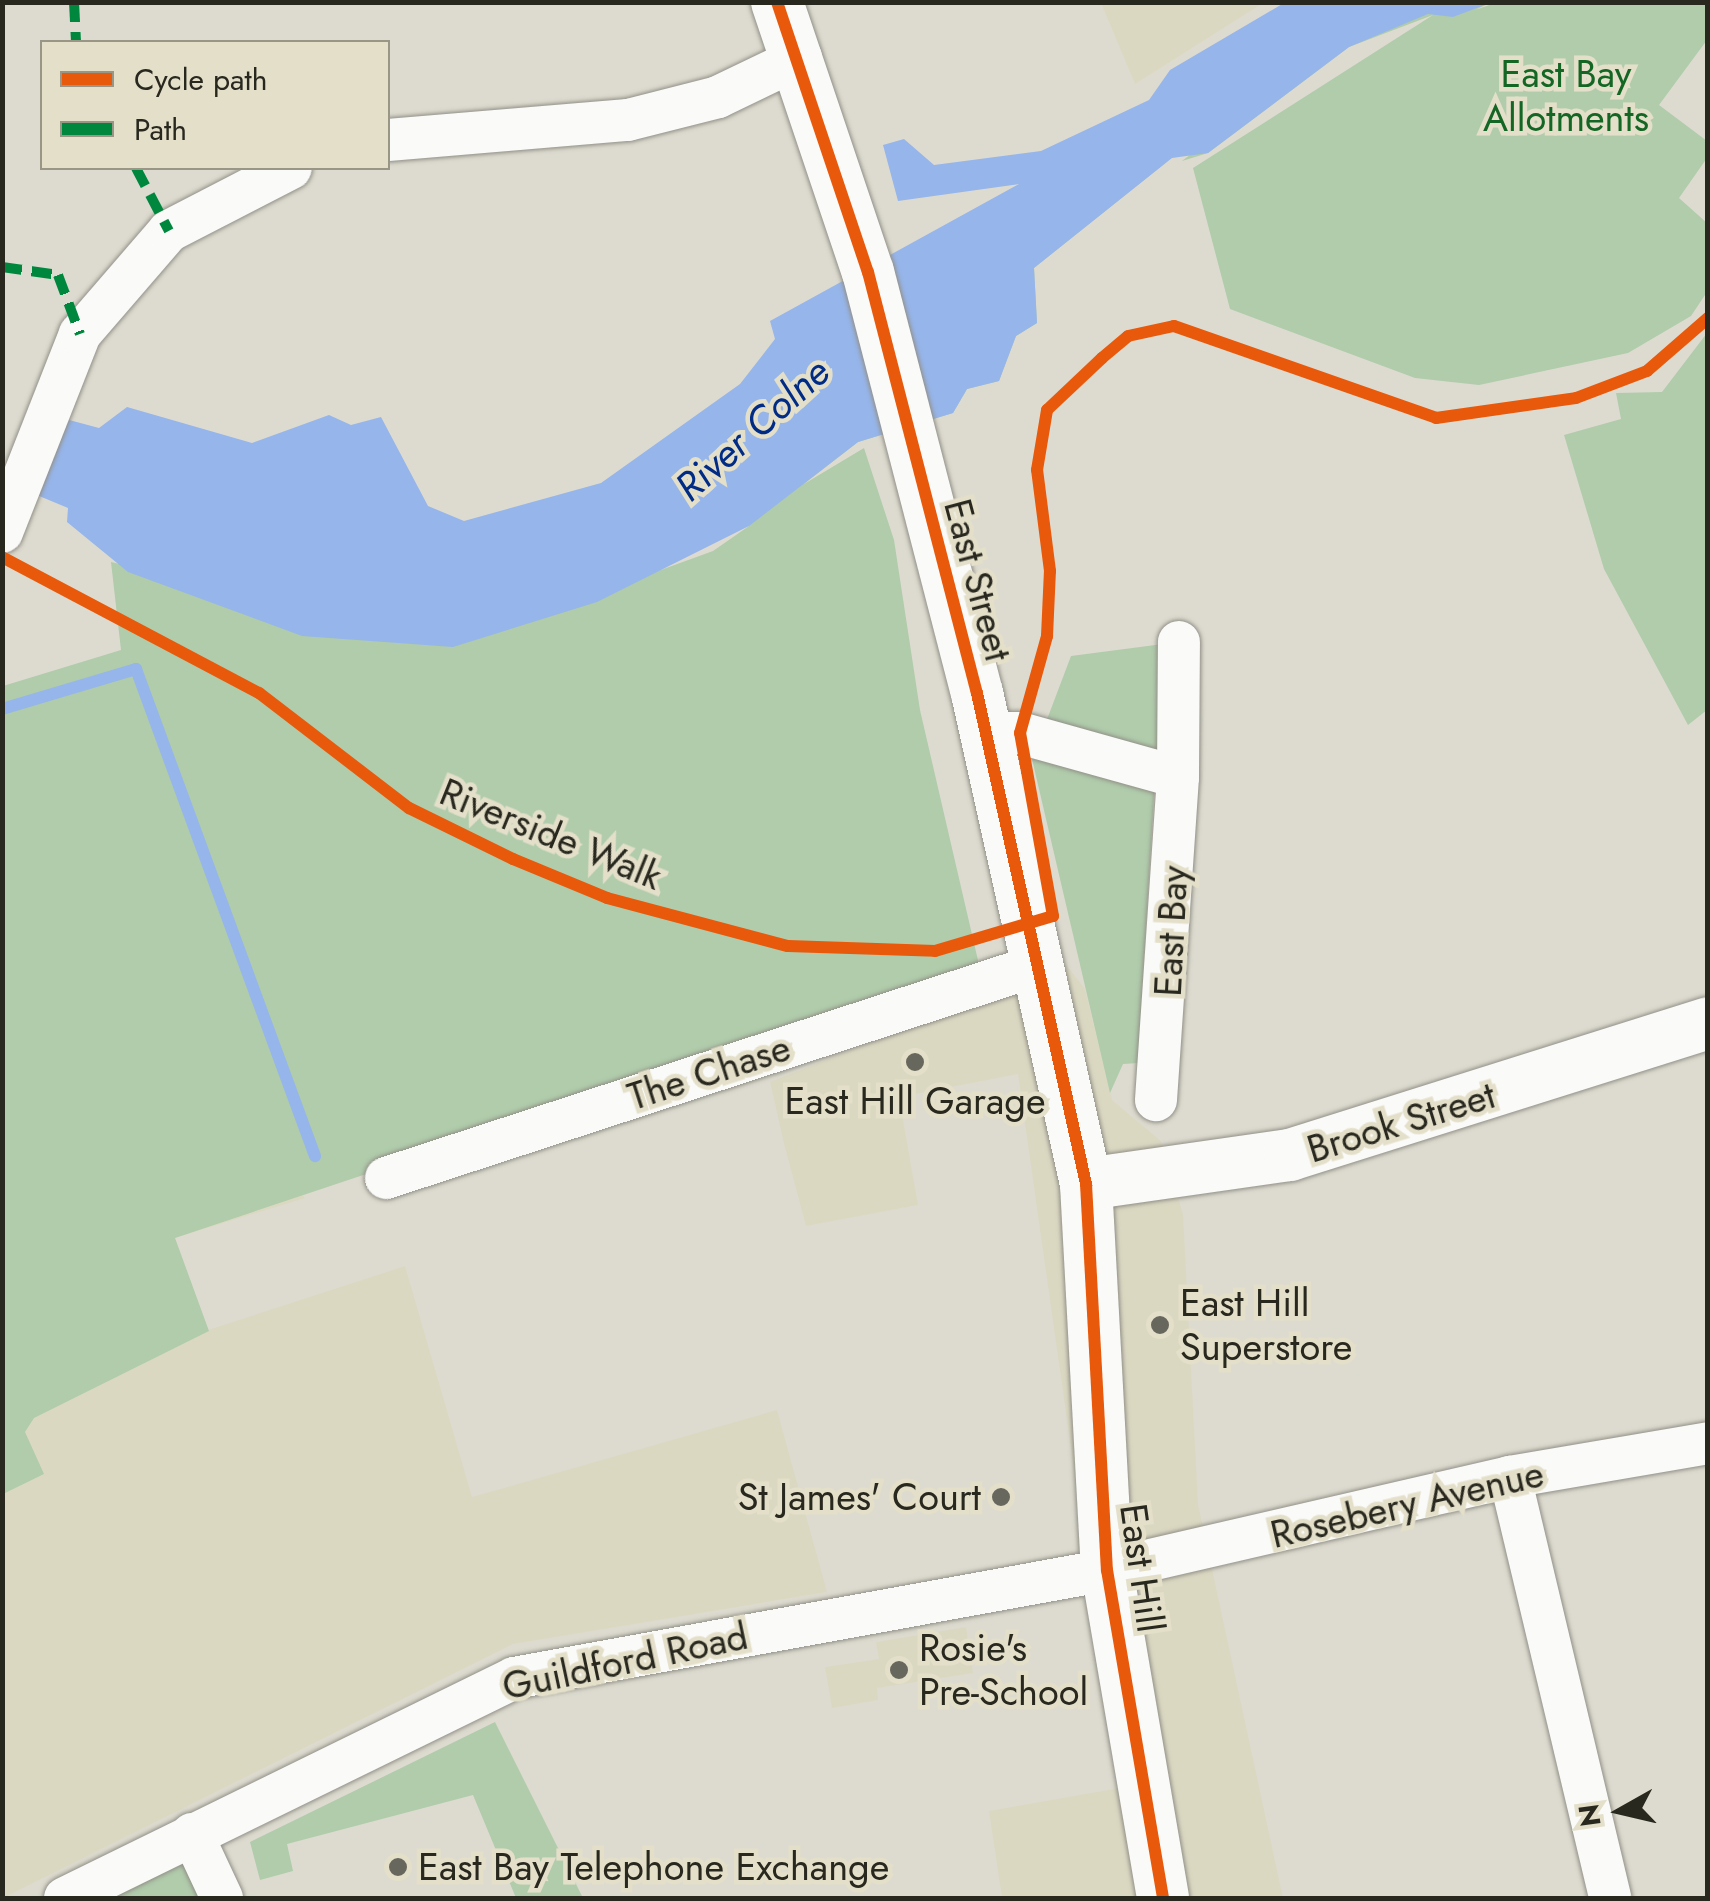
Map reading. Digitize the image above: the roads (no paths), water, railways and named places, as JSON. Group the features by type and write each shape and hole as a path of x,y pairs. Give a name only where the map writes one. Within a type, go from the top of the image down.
{"street":[{"name":"East Street","path":"777,2 836,157 984,733 1032,968 1086,1184"},
{"path":"390,140 628,120 718,97 801,57"},
{"path":"8,517 64,364 169,231 287,170"},
{"name":"East Bay","path":"1149,1089 1178,776 1179,642"},
{"path":"984,733 1020,733 1178,776"},
{"name":"The Chase","path":"386,1178 1032,968"},
{"name":"Brook Street","path":"1086,1184 1290,1155 1708,1023"},
{"name":"East Hill","path":"1086,1184 1107,1570 1163,1898"},
{"name":"Rosebery Avenue","path":"1107,1570 1510,1477 1708,1443"},
{"path":"1510,1477 1610,1898"},
{"name":"Guildford Road","path":"65,1898 514,1678 1107,1570"},
{"path":"192,1834 222,1898"}],"water":[{"name":"River Colne","path":"1284,3 1490,3 1453,17 1428,14 1349,47 1208,153 1172,158 1034,268 1037,323 1016,336 999,381 967,389 953,413 858,442 749,526 597,602 453,647 302,636 128,572 67,522 68,508 32,493 58,417 99,428 127,407 252,443 329,415 351,425 381,417 428,506 464,521 601,483 740,384 775,339 770,321 1019,184 898,201 883,145 904,139 934,165 1041,151 1149,100 1170,70"}],"waterway":[{"path":"2,709 136,669 315,1156"}],"place":[{"name":"East Hill Garage","path":"915,1062"},
{"name":"East Hill Superstore","path":"1160,1325"},
{"name":"St James' Court","path":"1001,1497"},
{"name":"Rosie's Pre-School","path":"899,1670"},
{"name":"East Bay Telephone Exchange","path":"398,1867"}],"park label":[{"name":"East Bay Allotments","path":"1566,96"}]}
